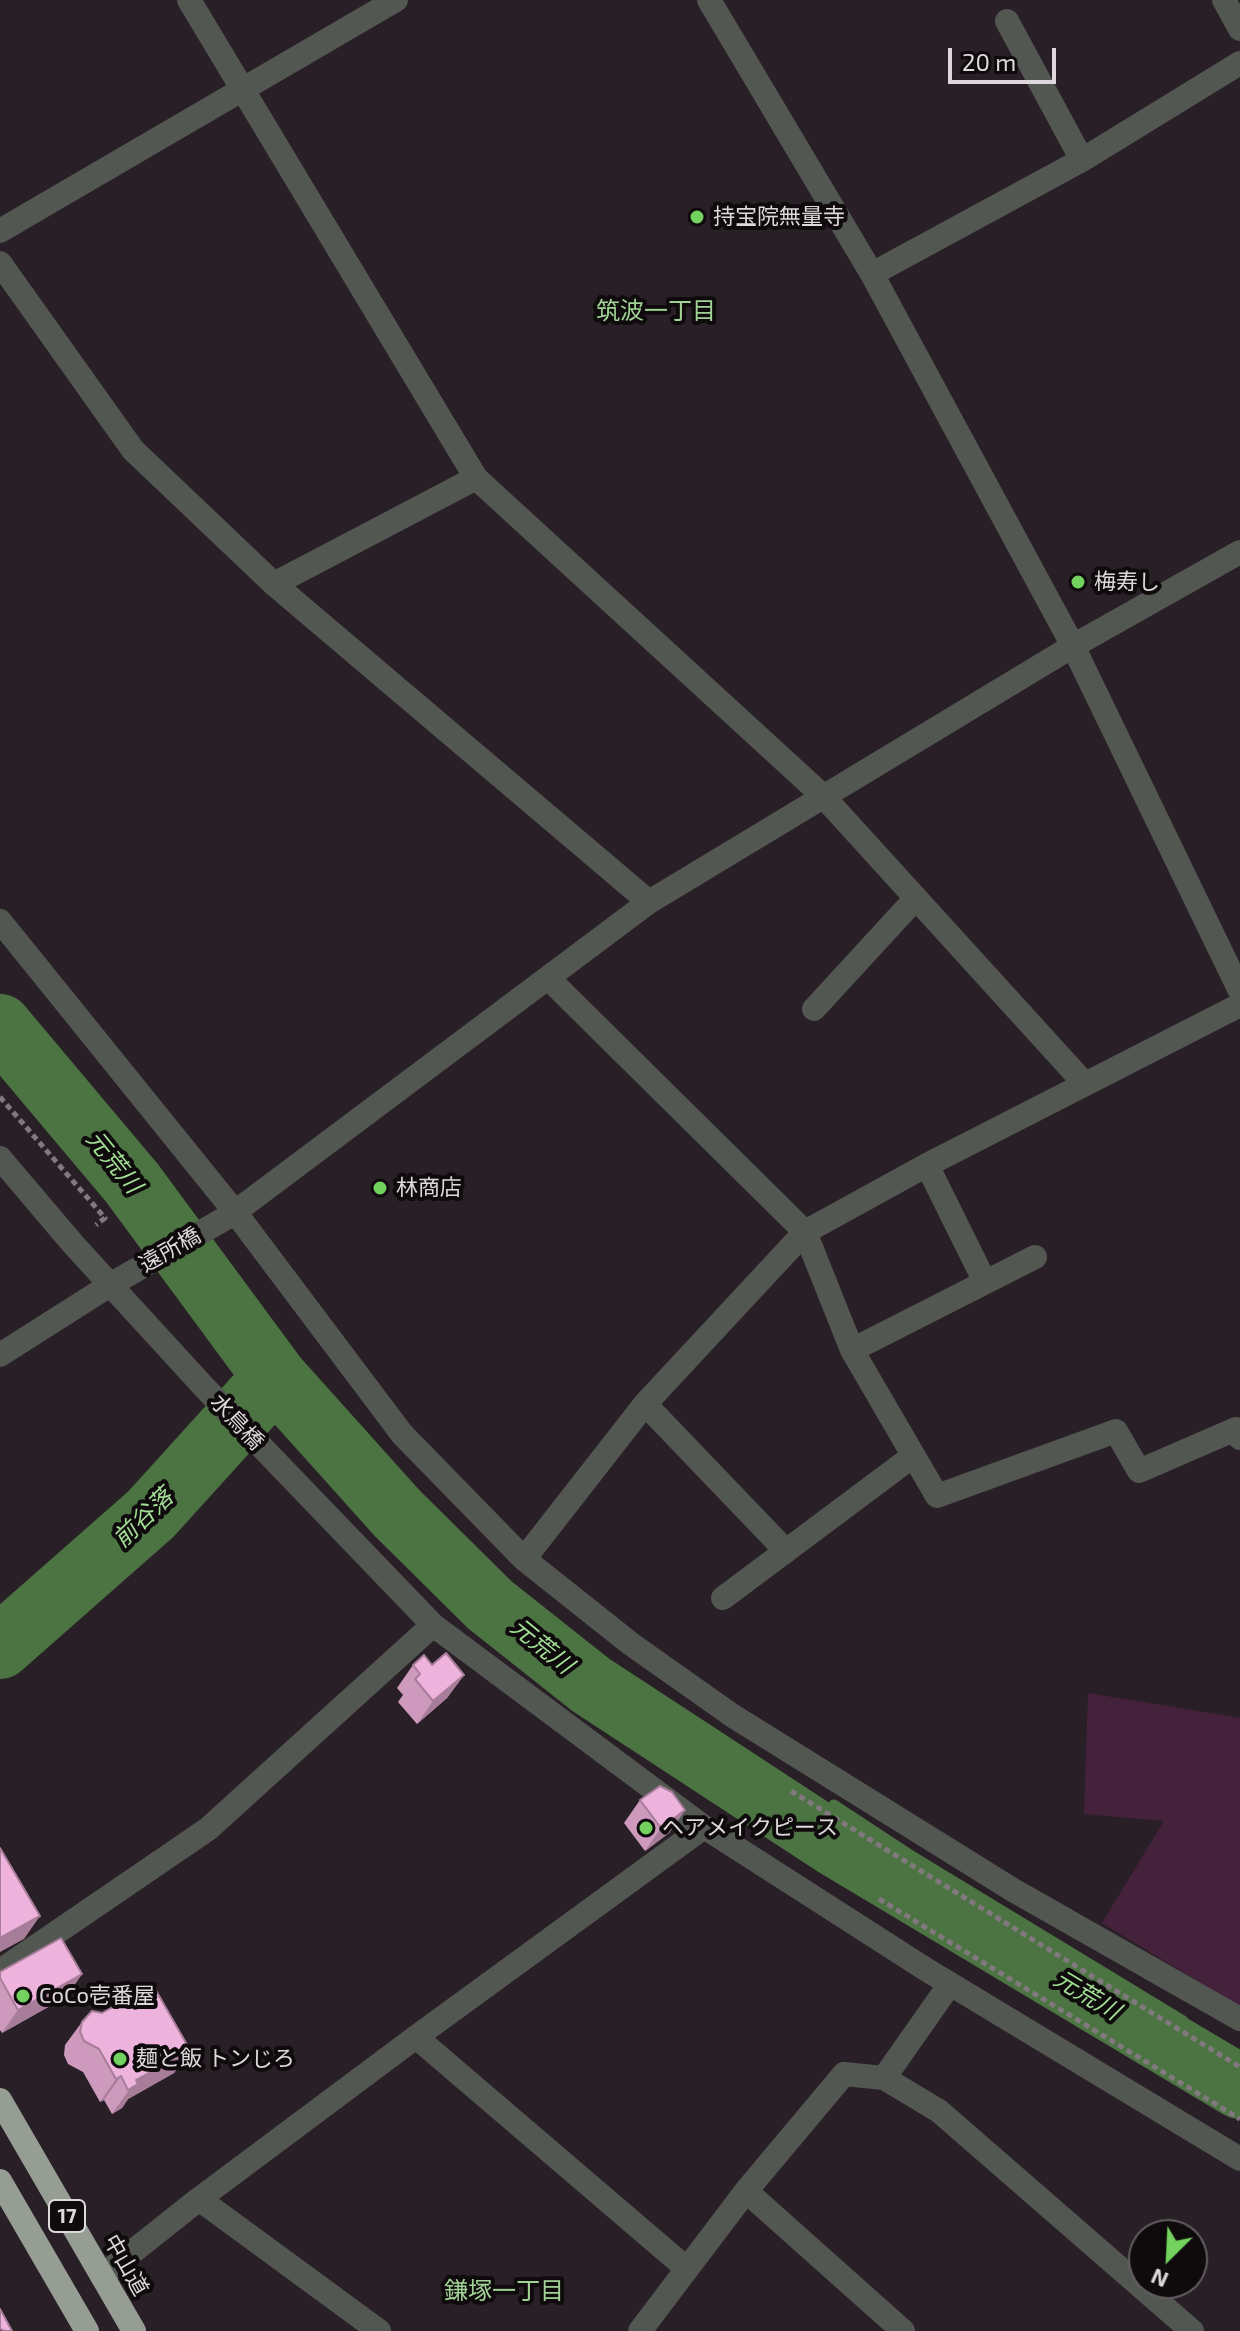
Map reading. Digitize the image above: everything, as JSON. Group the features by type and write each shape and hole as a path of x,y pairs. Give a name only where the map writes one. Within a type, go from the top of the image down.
{"highway":[{"name":"中山道","path":"0,2100 134,2331"},
{"name":"17","path":"0,2181 87,2331"}],"street":[{"path":"189,0 476,478 823,796 1085,1084"},
{"path":"0,231 396,0"},
{"path":"709,0 872,274 1073,646 1240,991"},
{"path":"1224,0 1240,29"},
{"path":"1007,21 1082,160"},
{"path":"872,274 1082,160 1240,63"},
{"path":"0,263 133,450 274,584 649,902"},
{"path":"274,584 476,478"},
{"name":"遠所橋","path":"0,1355 110,1285 233,1214 649,902 1073,646 1240,552"},
{"path":"814,1009 916,898"},
{"path":"0,921 233,1214 402,1434 524,1559 631,1644 733,1716 1013,1890 1240,2019"},
{"path":"548,978 805,1232 852,1350 937,1496 1116,1431 1139,1471 1236,1429 1240,1438"},
{"path":"524,1559 645,1404 805,1232 927,1165 1240,1005"},
{"name":"水鳥橋","path":"0,1158 204,1387 433,1625 704,1827 950,1984 1240,2159"},
{"path":"927,1165 985,1282"},
{"path":"852,1350 1035,1257"},
{"path":"645,1404 786,1551"},
{"path":"723,1598 913,1456"},
{"path":"0,1971 208,1829 433,1625"},
{"path":"102,2276 199,2199 416,2037 704,1827"},
{"path":"884,2078 950,1984"},
{"path":"416,2037 686,2268"},
{"path":"640,2331 746,2191 844,2074 884,2078 939,2111 1192,2331"},
{"path":"746,2191 903,2331"},
{"path":"199,2199 379,2331"}],"path":[{"path":"0,1097 105,1218"},
{"path":"868,1893 1240,2119"},
{"path":"1185,2035 1240,2067"}],"shaded area":[{"path":"1088,1693 1240,1718 1240,2007 1102,1923 1164,1821 1084,1814"}],"building":[{"path":"446,1653 464,1675 433,1701 415,1679 420,1674 413,1665 424,1655 432,1665"},
{"path":"660,1786 672,1792 685,1810 661,1828 640,1800"},
{"path":"0,1848 40,1916 0,1938"},
{"path":"61,1938 82,1974 18,2010 0,1978 0,1972"},
{"path":"154,1987 190,2050 136,2080 138,2084 128,2090 121,2076 116,2079 99,2049 84,2041 80,2032 82,2022 92,2011 102,2013"},
{"path":"0,2309 12,2331 0,2329"}],"waterway":[{"name":"元荒川","path":"0,1026 132,1183 275,1377 397,1513 490,1605 591,1685 834,1844 1240,2087"},
{"name":"前谷落","path":"0,1647 151,1514 275,1377"},
{"path":"834,1805 913,1857 1183,2021"},
{"path":"1201,2033 1240,2056"}],"place":[{"name":"持宝院無量寺","path":"697,217"},
{"name":"梅寿し","path":"1078,582"},
{"name":"林商店","path":"380,1188"},
{"name":"ヘアメイクピース","path":"646,1828"},
{"name":"CoCo壱番屋","path":"23,1996"},
{"name":"麺と飯 トンじろ","path":"120,2059"}],"district":[{"name":"筑波一丁目","path":"656,311"},
{"name":"鎌塚一丁目","path":"504,2291"}]}
